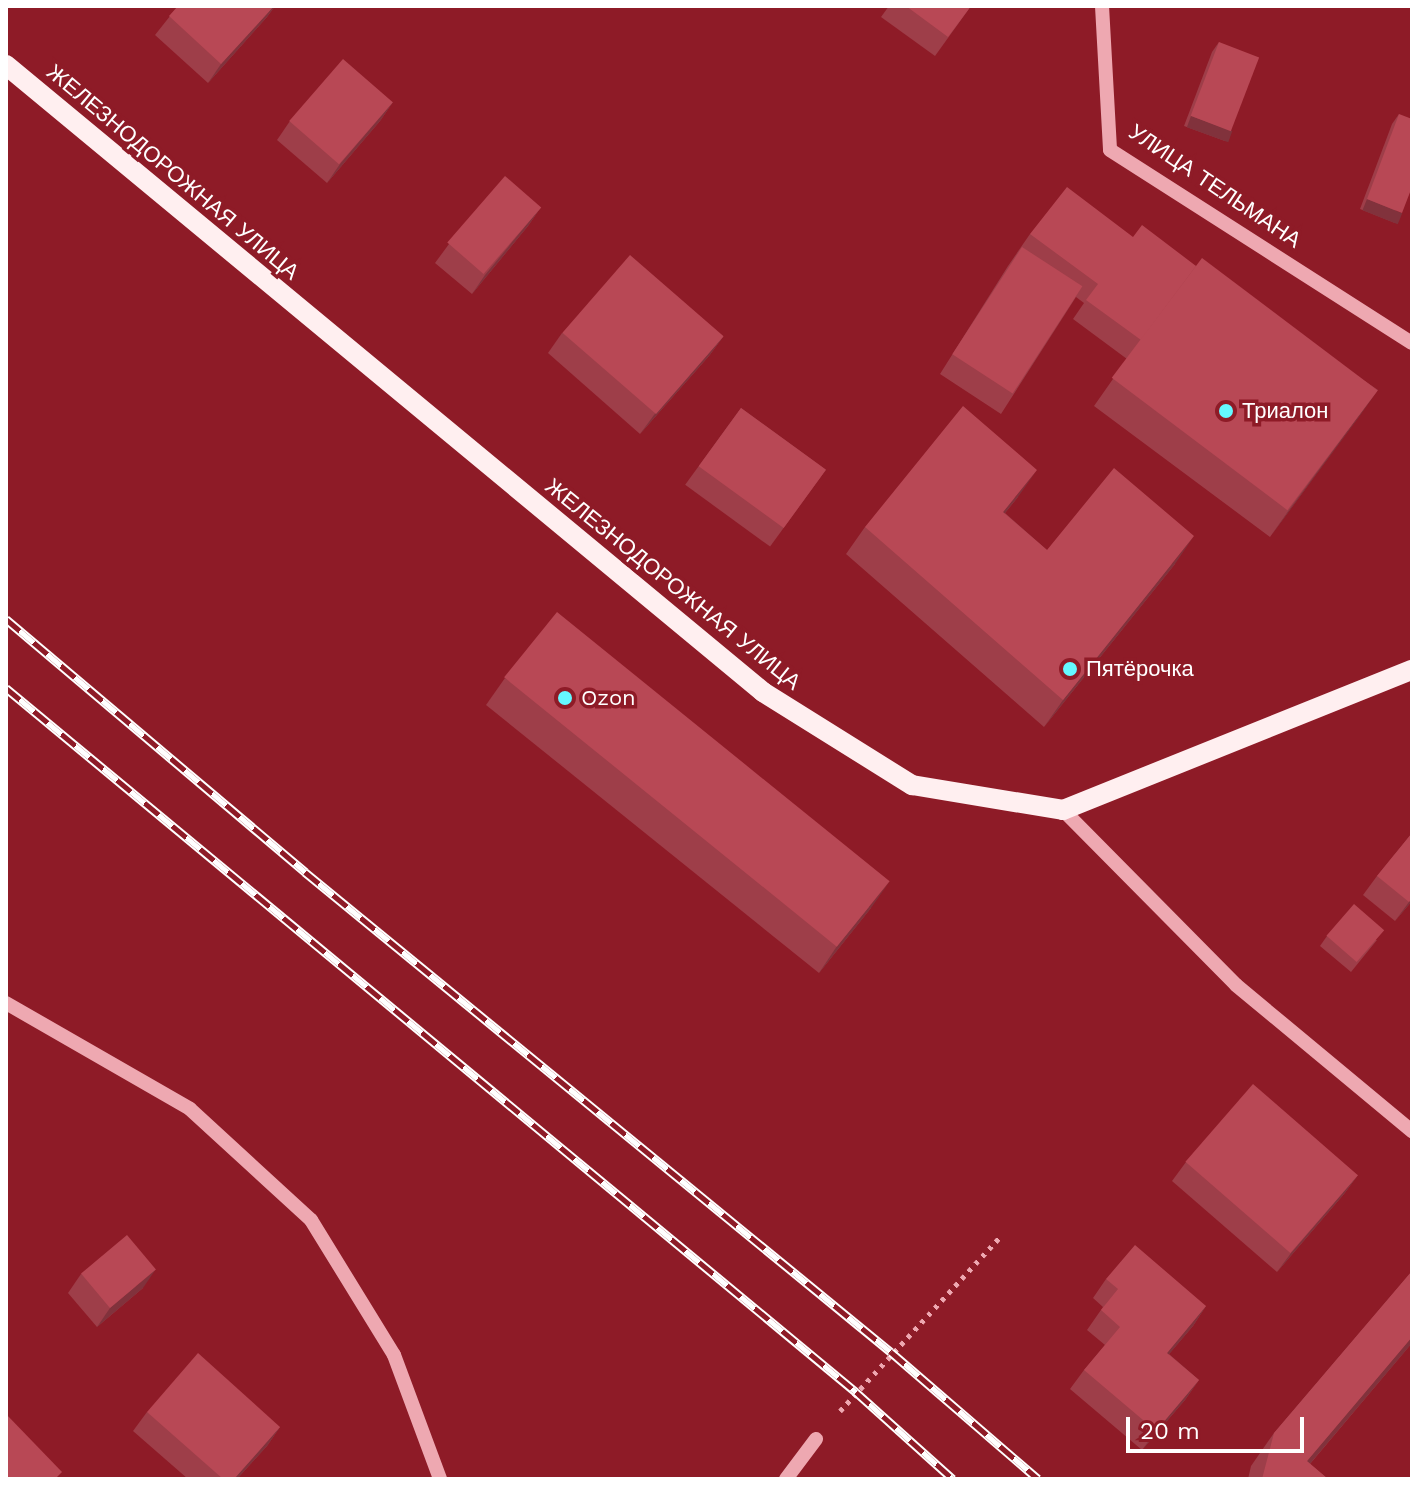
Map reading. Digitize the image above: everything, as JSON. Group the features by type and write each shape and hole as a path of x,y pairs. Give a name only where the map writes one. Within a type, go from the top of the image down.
{"main road":[{"name":"ЖЕЛЕЗНОДОРОЖНАЯ УЛИЦА","path":"6,65 763,692 912,785 1063,810"},
{"path":"1063,810 1412,670"}],"street":[{"name":"УЛИЦА ТЕЛЬМАНА","path":"1104,7 1110,150 1412,343"},
{"path":"1063,810 1236,985 1412,1131"},
{"path":"6,1003 190,1109 311,1220 394,1355 440,1479"},
{"path":"786,1479 816,1439"}],"path":[{"path":"816,1439 1000,1237"}],"building":[{"path":"178,6 274,6 221,64 169,16"},
{"path":"906,6 971,6 948,37"},
{"path":"1219,42 1259,57 1231,131 1191,116"},
{"path":"343,59 393,102 339,164 289,121"},
{"path":"1399,114 1412,119 1412,187 1402,213 1367,199"},
{"path":"505,176 541,207 483,274 447,242"},
{"path":"1067,187 1133,237 1142,225 1196,266 1141,340 1086,300 1098,284 1030,234"},
{"path":"1022,247 1082,286 1013,394 952,354"},
{"path":"630,255 724,336 656,414 562,333"},
{"name":"Триалон","path":"1202,258 1378,390 1287,510 1112,378"},
{"path":"963,406 1037,470 1003,512 1047,550 1114,468 1194,536 1063,700 865,527"},
{"path":"741,408 826,470 784,528 699,466"},
{"path":"557,612 890,881 837,947 504,677"},
{"path":"1412,833 1412,898 1409,902 1377,876"},
{"path":"1354,904 1384,930 1357,962 1326,936"},
{"path":"1253,1084 1358,1175 1290,1253 1185,1162"},
{"path":"127,1235 156,1269 110,1308 81,1274"},
{"path":"1135,1245 1206,1306 1167,1353 1199,1380 1156,1431 1084,1370 1120,1327 1101,1310 1118,1289 1106,1279"},
{"path":"1412,1271 1412,1337 1307,1461 1328,1479 1262,1479 1274,1433"},
{"path":"198,1353 280,1427 234,1479 223,1479 147,1412"},
{"path":"6,1414 62,1472 55,1479 6,1479"}],"railway":[{"path":"6,619 305,872 891,1352 1038,1479"},
{"path":"6,688 856,1392 953,1479"}],"place":[{"name":"Триалон","path":"1226,411"},
{"name":"Пятёрочка","path":"1070,669"},
{"name":"Ozon","path":"565,698"}]}
